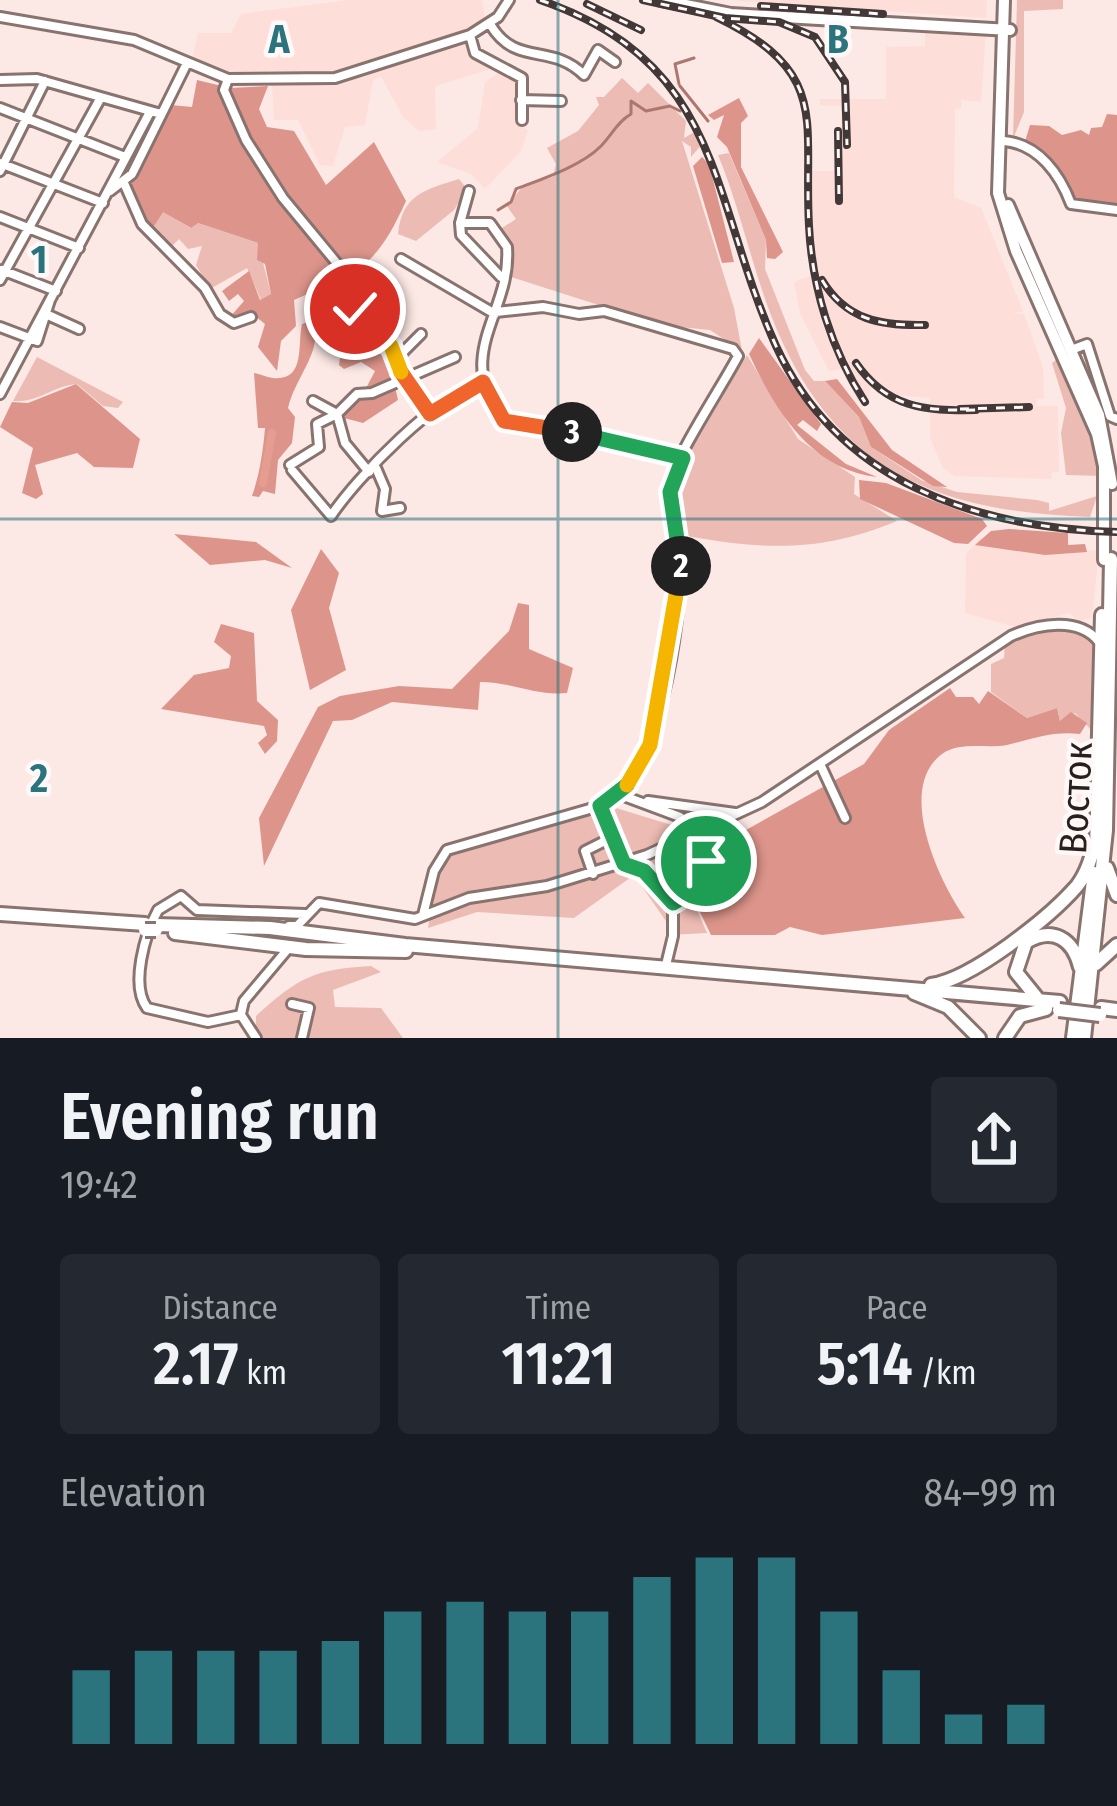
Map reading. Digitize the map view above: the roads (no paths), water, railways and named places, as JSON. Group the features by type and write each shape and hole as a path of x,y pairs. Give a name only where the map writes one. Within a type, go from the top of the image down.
{"highway":[{"name":"Восток","path":"1101,839 1101,650 1108,560"},
{"name":"Восток","path":"1084,1038 1101,839 1113,778 1108,560"},
{"path":"1101,839 1117,895"},
{"path":"151,928 306,949 410,951 907,990 949,982 978,966 1078,885 1101,839"},
{"path":"0,916 151,928 269,928 343,934 404,945 666,964 1110,1013"},
{"path":"1052,1006 1017,975 1017,956 1026,942 1044,934 1060,937 1075,949 1087,974 1117,945"},
{"name":"Восток","path":"1073,1038 1087,974"},
{"path":"907,990 948,1007 979,1038"},
{"path":"1005,1038 1017,1018 1052,1006"}],"main road":[{"path":"661,0 730,14 1007,30"},
{"path":"1007,0 1004,179 1014,226 1065,352"},
{"path":"1007,30 998,193 1010,239 1109,449 1108,560"}],"street":[{"path":"0,17 134,40 228,79 350,77 390,58 470,35 490,24 509,0"},
{"path":"490,24 504,45 534,56 550,54 584,74 598,50 615,62"},
{"path":"470,35 476,53 520,75 522,120"},
{"path":"110,191 124,183 188,62"},
{"path":"207,71 224,90 246,140 293,214 340,267 353,300 430,414"},
{"path":"224,90 228,79"},
{"path":"0,80 86,90 100,99 161,114"},
{"path":"45,82 29,121 1,166 103,203"},
{"path":"53,295 2,273 100,99"},
{"path":"521,100 561,100"},
{"path":"0,109 125,158"},
{"path":"32,339 150,112"},
{"path":"1004,141 1016,142 1054,169 1071,204 1117,210"},
{"path":"124,183 142,224 204,286 220,314 234,323 251,317"},
{"path":"469,191 461,235 501,277"},
{"path":"0,217 79,248"},
{"path":"460,223 483,221 499,231 508,260 497,316 479,351 483,382 504,421 683,458"},
{"path":"401,259 497,316 543,307 579,314 604,311 733,349 738,356 670,492 681,560 670,650 647,752 621,795 611,801 446,850 434,871 425,914"},
{"path":"2,387 48,315 53,295"},
{"path":"48,315 80,329"},
{"path":"0,327 32,339"},
{"path":"396,358 421,334"},
{"path":"1065,352 1088,344 1110,416 1117,418"},
{"path":"455,357 357,394 338,415 317,424 319,447 291,467 331,516 430,414 483,382"},
{"path":"314,400 338,415 345,442 385,489 382,511 400,508"},
{"path":"269,928 297,926 327,902 403,918 469,898 624,864 737,813 820,764 1011,636 1053,625 1094,625 1102,613"},
{"path":"1082,628 1095,636 1101,650"},
{"path":"820,764 845,818"},
{"path":"621,795 737,813"},
{"path":"648,802 680,818"},
{"path":"600,806 624,864 644,871 673,903 666,964"},
{"path":"593,874 585,851 613,837"},
{"path":"673,903 712,879 706,861"},
{"path":"241,1015 216,1022 147,1008 141,1001 136,976 158,910 181,896 197,910 307,914"},
{"path":"307,914 317,929 343,934"},
{"path":"235,942 264,949 270,965"},
{"path":"256,1038 241,1015 244,1001 281,952 306,949"},
{"path":"292,1004 309,1009 302,1038"},
{"path":"212,1038 216,1022"}],"waterway":[{"path":"679,84 675,64 694,58"},
{"path":"680,86 708,121"},
{"path":"498,210 511,202 516,189 592,154 631,114 631,101 646,111 670,106 680,111"},
{"path":"263,483 272,433"}],"railway":[{"path":"540,0 601,27 646,60 678,99 721,188 776,346 803,393 836,432 874,464 963,507 1013,520 1117,532"},
{"path":"643,0 725,18 779,22 815,37 845,82 847,145"},
{"path":"587,4 641,30"},
{"path":"761,6 883,14"},
{"path":"716,17 779,58 804,102 814,272 833,340 865,402"},
{"path":"838,131 839,201"},
{"path":"822,280 842,304 866,318 925,325"},
{"path":"856,363 881,389 908,404 976,410"},
{"path":"960,409 1029,407"}]}
